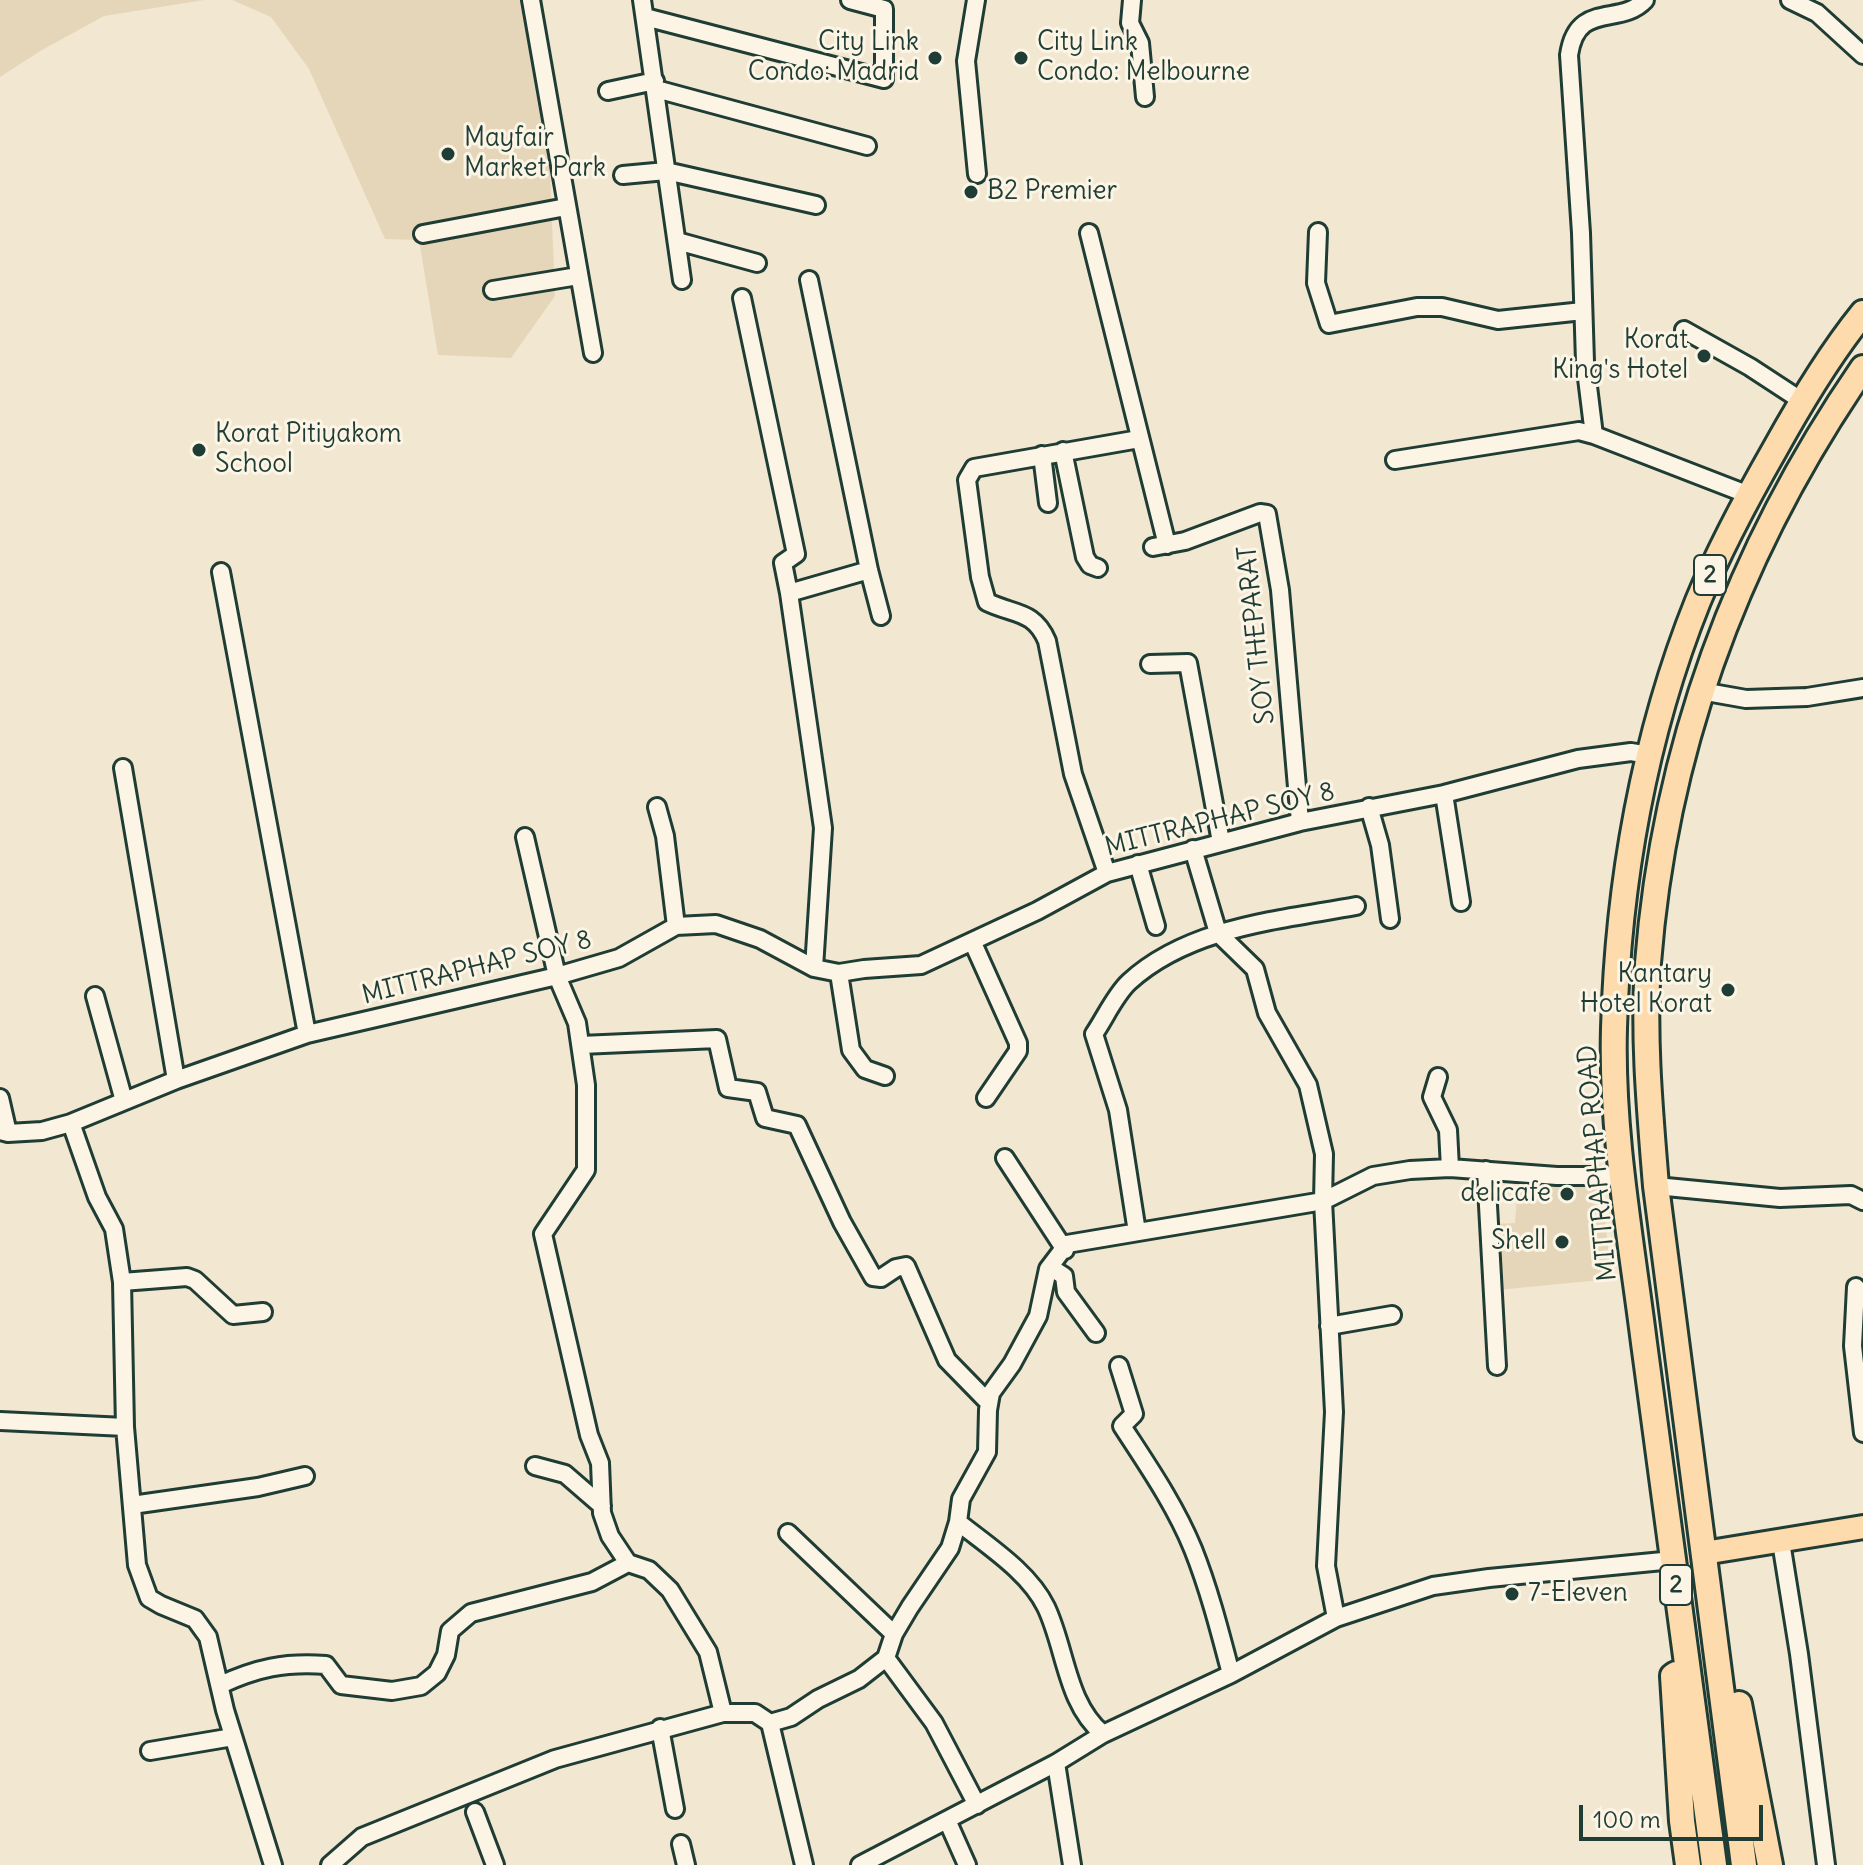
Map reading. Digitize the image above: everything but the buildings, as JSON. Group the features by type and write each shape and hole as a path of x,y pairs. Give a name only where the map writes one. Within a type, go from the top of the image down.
{"highway":[{"name":"MITTRAPHAP ROAD","path":"1714,1865 1623,1176 1614,1031 1618,959 1628,868 1649,755 1671,678 1698,602 1749,495 1802,401 1863,313"},
{"name":"2","path":"1744,1865 1656,1186 1648,1091 1648,964 1658,875 1671,806 1701,691 1729,614 1774,512 1827,421 1863,368"},
{"path":"1719,1665 1733,1670 1770,1865"},
{"path":"1687,1668 1673,1676 1688,1865"}],"main road":[{"path":"1704,1553 1863,1527"}],"street":[{"path":"531,0 593,353"},
{"path":"682,280 644,8 884,79 884,9 850,0"},
{"path":"976,0 966,61 977,174"},
{"path":"1132,0 1130,23 1140,43 1145,97"},
{"path":"1594,435 1585,362 1570,42 1575,30 1593,17 1638,8 1645,0"},
{"path":"1790,0 1817,13 1863,55"},
{"path":"608,91 655,85 867,146"},
{"path":"623,175 666,171 816,205"},
{"path":"423,234 566,207"},
{"path":"1318,232 1316,283 1329,324 1417,307 1442,307 1498,320 1583,311"},
{"path":"1089,233 1139,439 974,468 967,480 980,577 987,602 1032,617 1041,626 1047,641 1073,774 1107,873"},
{"path":"677,241 757,263"},
{"path":"493,290 578,276"},
{"path":"809,280 881,616"},
{"path":"742,298 796,554 783,563 823,828 814,968"},
{"path":"1684,330 1802,401"},
{"path":"1395,460 1579,431 1749,495"},
{"name":"SOY THEPARAT","path":"1139,439 1160,546 1199,536 1260,513 1267,514 1280,590 1300,822"},
{"path":"1063,451 1085,557 1090,565 1098,568"},
{"path":"1042,455 1048,503"},
{"path":"789,593 869,570"},
{"path":"221,572 307,1034"},
{"path":"1150,664 1188,663 1221,842"},
{"path":"1701,691 1746,699 1807,697 1863,688"},
{"name":"MITTRAPHAP SOY 8","path":"4,1132 42,1131 71,1123 176,1080 307,1034 557,976 619,958 676,926 716,924 760,939 814,968 839,973 921,965 973,943 1107,873 1138,864 1300,822 1444,794 1578,759 1631,752 1649,755"},
{"path":"123,768 176,1080"},
{"path":"1444,794 1461,902"},
{"path":"657,807 665,836 676,926"},
{"path":"1369,807 1380,845 1390,919"},
{"path":"525,837 557,976 577,1023 586,1085 586,1170 543,1234 589,1435 600,1463 602,1506 610,1536 628,1563 649,1570 670,1590 708,1652 723,1713"},
{"path":"1193,849 1218,933 1255,969 1267,1013 1308,1085 1324,1154 1323,1201 1334,1412 1326,1566 1336,1618"},
{"path":"1138,864 1156,926"},
{"path":"1137,1232 1118,1110 1094,1034 1127,984 1165,955 1218,933 1356,906"},
{"path":"973,943 1018,1043 1018,1051 986,1098"},
{"path":"839,973 851,1050 865,1069 885,1076"},
{"path":"95,996 124,1101"},
{"path":"581,1045 717,1039 728,1088 757,1092 765,1118 797,1125 842,1222 873,1277 881,1278 896,1268 906,1266 947,1360 989,1403"},
{"path":"1438,1077 1432,1097 1448,1130 1450,1168"},
{"path":"0,1098 4,1132"},
{"path":"71,1123 97,1197 114,1229 122,1282 125,1427 137,1565 149,1598 195,1619 208,1637 233,1737 273,1865"},
{"path":"1005,1158 1065,1250"},
{"path":"770,1723 791,1717 818,1699 859,1679 886,1658 894,1634 950,1548 961,1499 987,1452 991,1393 1012,1364 1038,1316 1041,1293 1050,1267 1067,1244 1323,1201 1373,1176 1410,1170 1450,1168 1557,1176 1623,1176"},
{"path":"1486,1170 1497,1366"},
{"path":"1656,1186 1780,1198 1851,1195 1863,1201"},
{"path":"1050,1267 1064,1276 1066,1292 1096,1333"},
{"path":"122,1282 187,1277 195,1280 233,1315 263,1312"},
{"path":"1856,1287 1853,1346 1863,1433"},
{"path":"1329,1326 1392,1315"},
{"path":"1119,1366 1134,1414 1122,1426 1169,1499 1193,1549 1231,1674"},
{"path":"0,1421 125,1427"},
{"path":"535,1466 565,1474 602,1506"},
{"path":"132,1505 258,1487 305,1476"},
{"path":"958,1522 1002,1557 1044,1604 1075,1697 1103,1734"},
{"path":"788,1533 894,1634"},
{"path":"1781,1542 1826,1865"},
{"path":"860,1865 1056,1763 1103,1734 1231,1674 1336,1618 1433,1586 1673,1560"},
{"path":"220,1685 252,1670 306,1664 326,1665 341,1685 392,1691 421,1686 437,1673 446,1655 450,1631 471,1613 592,1582 628,1563"},
{"path":"886,1658 934,1723 977,1805"},
{"path":"330,1865 362,1837 555,1759 723,1713 755,1713 770,1723 804,1865"},
{"path":"660,1728 675,1809"},
{"path":"150,1751 233,1737"},
{"path":"1056,1763 1072,1865"},
{"path":"475,1812 495,1865"},
{"path":"947,1820 967,1865"},
{"path":"681,1844 686,1865"}],"shaded area":[{"path":"0,0 204,0 104,16 0,77"},
{"name":"Mayfair Market Park","path":"232,0 543,0 555,296 511,358 438,355 419,240 385,239 309,69 271,17"},
{"path":"1518,1181 1602,1187 1611,1279 1497,1290 1493,1224 1515,1223"}],"place":[{"name":"City Link Condo: Madrid","path":"935,58"},
{"name":"City Link Condo: Melbourne","path":"1021,58"},
{"name":"Mayfair Market Park","path":"448,154"},
{"name":"B2 Premier","path":"971,192"},
{"name":"Korat King's Hotel","path":"1704,356"},
{"name":"Korat Pitiyakom School","path":"199,450"},
{"name":"Kantary Hotel Korat","path":"1728,990"},
{"name":"delicafe","path":"1567,1194"},
{"name":"Shell","path":"1562,1242"},
{"name":"7-Eleven","path":"1512,1594"}]}
